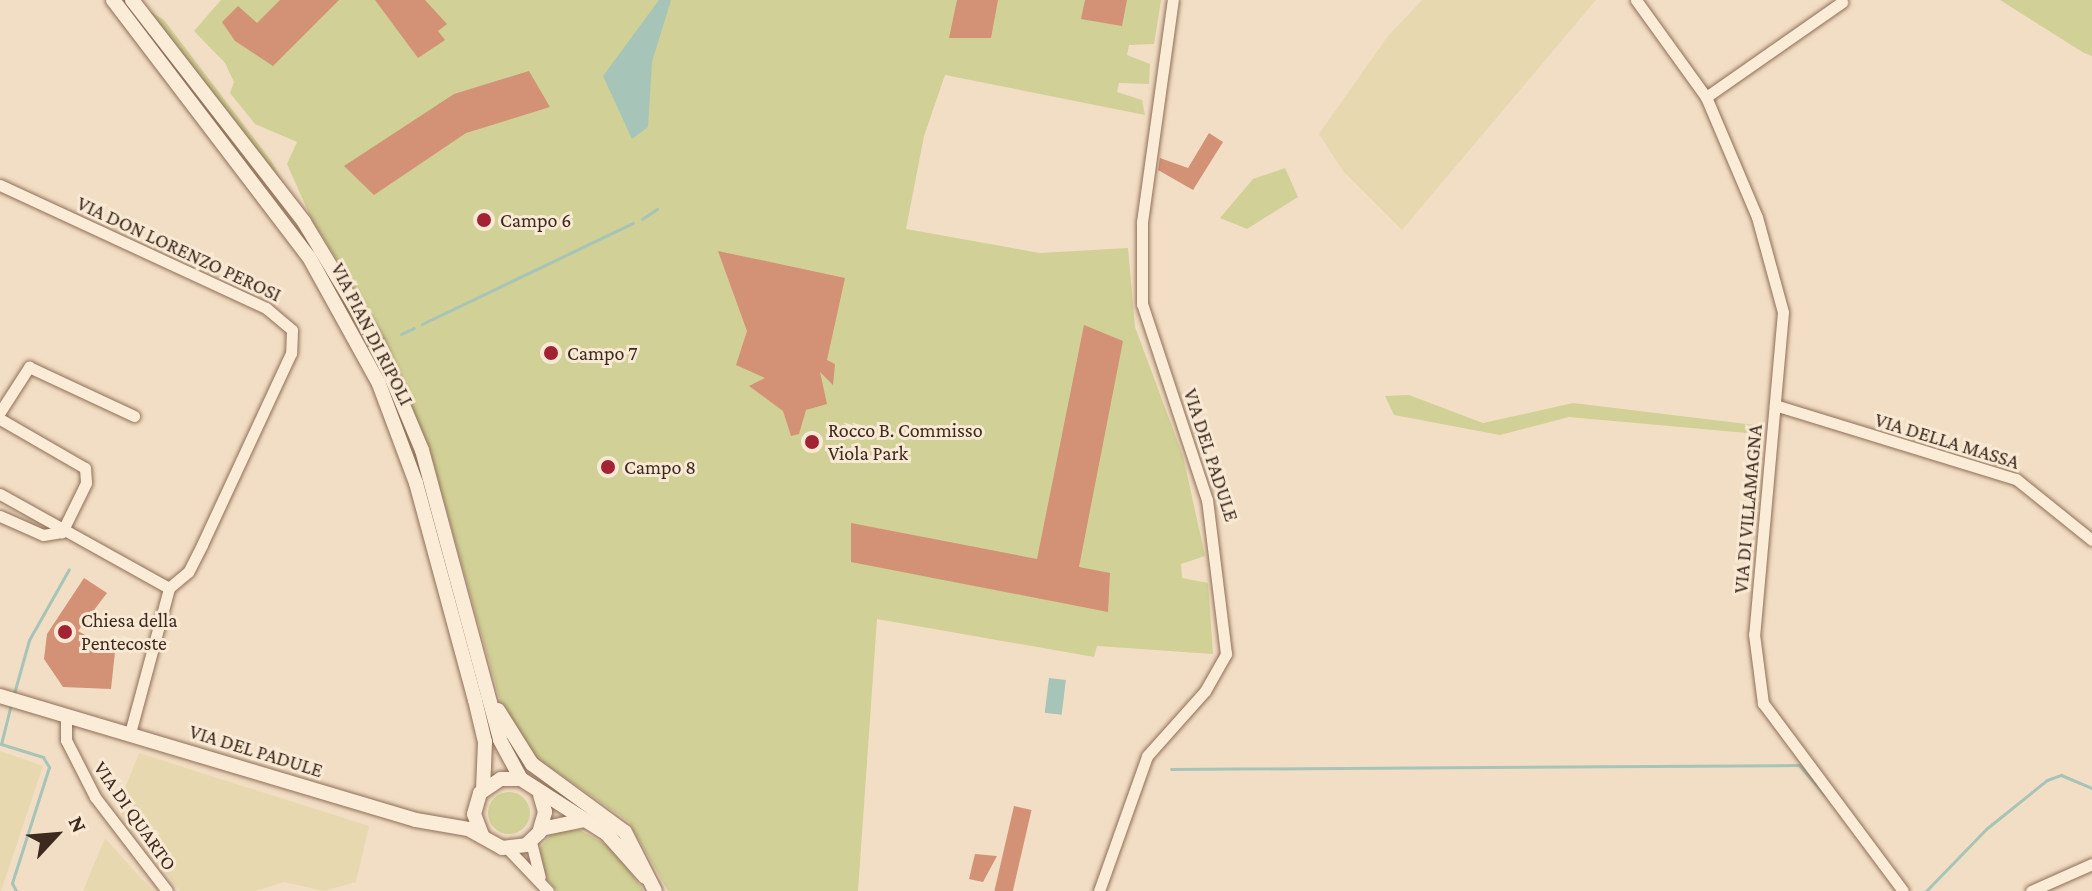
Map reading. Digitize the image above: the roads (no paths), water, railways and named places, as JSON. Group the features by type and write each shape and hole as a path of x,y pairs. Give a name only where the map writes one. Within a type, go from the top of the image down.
{"main road":[{"name":"VIA PIAN DI RIPOLI","path":"113,0 309,257 379,384 416,483 471,686 485,742 483,789"},
{"name":"VIA PIAN DI RIPOLI","path":"132,0 304,222 377,343 422,450 500,740 521,779"},
{"name":"VIA PIAN DI RIPOLI","path":"488,690 532,764 625,832 655,891"},
{"name":"VIA DEL PADULE","path":"0,696 482,835 508,849"},
{"path":"482,835 474,808 483,789 501,779 521,779 540,795 617,842 655,891"},
{"path":"508,849 531,842 541,829 540,795"},
{"path":"436,822 474,808"},
{"path":"541,829 585,820"}],"street":[{"name":"VIA DEL PADULE","path":"1099,891 1147,756 1205,691 1226,654 1207,500 1142,304 1142,222 1173,0"},
{"name":"VIA DI VILLAMAGNA","path":"1636,0 1706,97 1774,274 1783,312 1754,634 1763,703 1903,891"},
{"path":"1706,97 1842,2"},
{"name":"VIA DON LORENZO PEROSI","path":"0,185 266,308 292,330 291,353 202,545 188,572 169,588"},
{"path":"0,412 29,367 134,416"},
{"name":"VIA DELLA MASSA","path":"1775,405 2016,479 2092,540"},
{"path":"0,419 85,468 86,483 62,532"},
{"path":"0,494 53,518 62,532 169,588 130,733"},
{"path":"0,516 43,535 62,532"},
{"name":"VIA DI QUARTO","path":"66,715 66,740 95,797 167,891"},
{"name":"VIA DEL PADULE","path":"531,842 533,865 548,891"},
{"name":"VIA DEL PADULE","path":"508,849 548,891"},
{"path":"2031,891 2092,864"}],"waterway":[{"path":"642,219 657,209"},
{"path":"422,324 633,223"},
{"path":"401,334 414,328"},
{"path":"13,697 29,640 69,569"},
{"path":"11,704 1,744 43,757 49,767 12,883 16,891"},
{"path":"1171,769 1799,765 1825,795"},
{"path":"1926,891 1986,829 2047,780 2061,775 2092,788"}],"place":[{"name":"Campo 6","path":"484,220"},
{"name":"Campo 7","path":"551,353"},
{"name":"Rocco B. Commisso Viola Park","path":"812,442"},
{"name":"Campo 8","path":"608,467"},
{"name":"Chiesa della Pentecoste","path":"65,632"}]}
